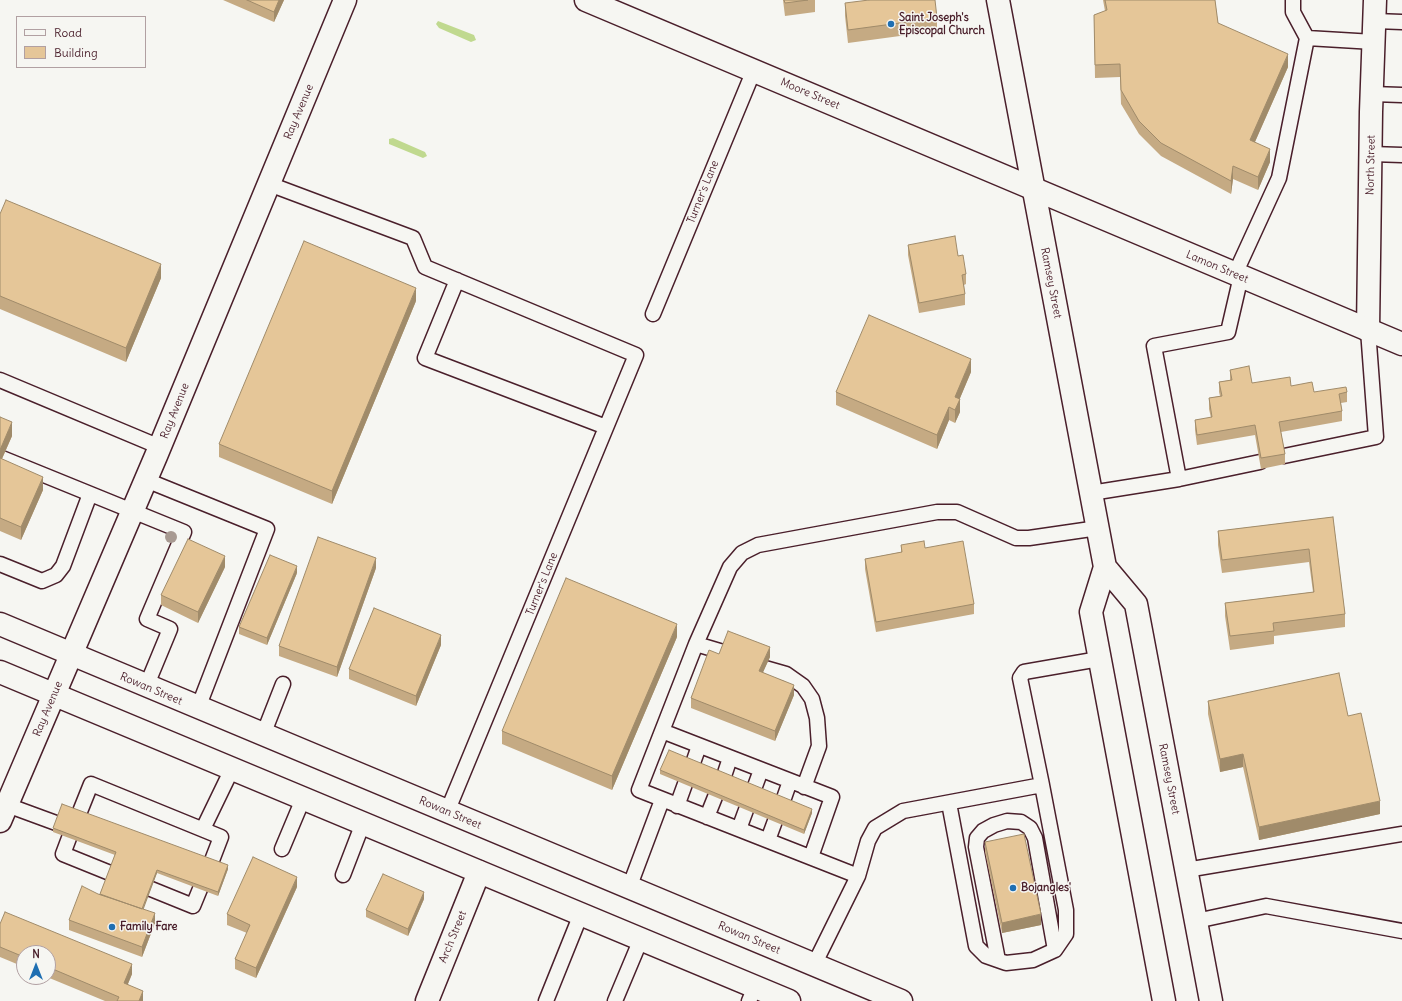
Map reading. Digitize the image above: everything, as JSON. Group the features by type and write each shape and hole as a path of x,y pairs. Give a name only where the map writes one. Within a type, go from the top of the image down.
{"main road":[{"name":"Ray Avenue","path":"4,813 160,447 345,0"},
{"name":"Moore Street","path":"586,0 1033,188"},
{"name":"Ramsey Street","path":"998,0 1105,567 1091,612 1164,1001"},
{"name":"North Street","path":"1368,330 1372,94 1375,21"},
{"name":"Lamon Street","path":"1033,188 1402,344"},
{"name":"Ramsey Street","path":"1105,567 1136,604 1211,1001"},
{"name":"Rowan Street","path":"0,624 71,656 901,1001"},
{"path":"0,672 641,939 752,994 789,1001"},
{"name":"Arch Street","path":"427,1001 479,872"}],"lane":[{"path":"1179,479 1154,346 1228,332 1238,275 1279,178 1307,38 1293,12 1293,0"},
{"path":"1307,38 1375,21 1402,22"},
{"name":"Turner's Lane","path":"653,314 754,70"},
{"path":"1372,94 1402,95"},
{"path":"1371,154 1402,155"},
{"path":"269,184 413,238 426,267 457,280 426,358 606,427"},
{"name":"Turner's Lane","path":"447,812 636,355 457,280"},
{"path":"1284,456 1376,437 1368,330"},
{"path":"0,380 160,447"},
{"path":"2,458 184,532 147,619 170,629 146,686"},
{"path":"1091,493 1179,479 1260,462"},
{"path":"146,480 266,529 198,708"},
{"path":"0,564 42,581 56,575 63,566 90,494"},
{"path":"858,876 639,790 696,644 730,567 742,553 758,545 947,511 957,512 1016,538 1029,538 1098,528"},
{"path":"696,644 723,652"},
{"path":"949,803 976,946 986,956 1006,963 1033,960 1055,950 1066,934 1066,910 1020,678 1024,672 1099,659"},
{"path":"765,668 786,674 803,686 812,700 818,718 819,746 804,786"},
{"path":"263,735 283,684"},
{"path":"662,731 832,798 811,857"},
{"path":"693,763 700,746"},
{"path":"724,776 730,758"},
{"path":"203,829 232,769"},
{"path":"754,789 761,770"},
{"path":"783,801 790,781"},
{"path":"79,814 91,784 221,837 211,863"},
{"path":"677,806 685,784"},
{"path":"814,964 858,876 868,841 875,828 903,811 1042,785"},
{"path":"707,817 715,797"},
{"path":"282,849 303,799"},
{"path":"629,888 662,800"},
{"path":"738,829 746,810"},
{"path":"4,813 56,823"},
{"path":"768,840 775,821"},
{"path":"998,960 976,847 977,838 983,831 994,824 1007,821 1021,822 1030,828 1035,838 1055,950"},
{"path":"343,875 363,823"},
{"path":"1186,870 1402,834"},
{"path":"69,838 63,854 110,873"},
{"path":"151,889 193,906 200,889"},
{"path":"1196,921 1266,906 1402,931"},
{"path":"546,1001 581,914"},
{"path":"615,1001 641,939"}],"green space":[{"path":"438,21 474,35 476,40 471,42 439,28 436,24"},
{"path":"393,138 425,152 427,156 423,158 389,144 389,139"}],"building":[{"path":"247,0 279,0 274,12"},
{"path":"784,0 808,0 785,3"},
{"path":"869,0 935,0 937,18 848,30 845,3"},
{"path":"1105,0 1215,0 1218,23 1288,54 1250,140 1270,149 1258,177 1233,166 1231,181 1161,143 1139,121 1121,90 1120,64 1095,65 1094,15 1107,10"},
{"path":"6,200 161,264 126,348 0,296 0,214"},
{"path":"955,236 958,256 963,255 966,274 962,275 965,294 919,303 908,245"},
{"path":"304,241 416,288 332,491 219,444"},
{"path":"869,315 971,359 955,397 960,399 955,410 949,407 937,435 836,392"},
{"path":"1249,366 1252,383 1290,377 1291,386 1312,382 1314,392 1346,387 1347,392 1339,394 1342,411 1279,422 1285,454 1261,458 1255,425 1197,435 1195,420 1212,417 1209,398 1222,396 1219,382 1232,380 1230,370"},
{"path":"0,417 12,422 0,450"},
{"path":"0,458 43,477 21,527 0,518"},
{"path":"1333,517 1345,614 1273,623 1274,631 1230,636 1225,603 1314,592 1309,549 1222,560 1218,531"},
{"path":"318,537 376,558 337,667 279,646"},
{"path":"188,539 225,556 198,612 161,595"},
{"path":"924,541 925,548 963,541 974,604 876,622 865,559 902,552 901,545"},
{"path":"270,555 297,566 267,638 239,627"},
{"path":"566,578 677,624 612,776 502,731"},
{"path":"374,608 441,635 416,696 349,669"},
{"path":"728,631 770,647 759,671 794,685 775,731 691,698 709,650 719,654"},
{"path":"1339,673 1348,716 1361,713 1380,801 1259,827 1243,754 1220,759 1208,701"},
{"path":"669,750 812,809 804,830 660,770"},
{"path":"62,804 228,865 218,892 157,870 142,909 100,894 116,852 53,828"},
{"name":"Bojangles'","path":"1024,834 1041,914 1002,923 985,842"},
{"path":"253,857 297,877 256,968 235,959 250,925 227,914"},
{"path":"383,874 424,892 408,929 366,910"},
{"name":"Family Fare","path":"82,886 98,894 155,913 142,947 69,920"},
{"path":"5,912 132,964 124,983 143,991 139,1001 117,1001 119,997 56,970 56,945 16,945 16,954 0,947 0,924"}],"place":[{"name":"Saint Joseph's Episcopal Church","path":"891,24"},
{"name":"Bojangles'","path":"1013,888"},
{"name":"Family Fare","path":"112,927"}]}
